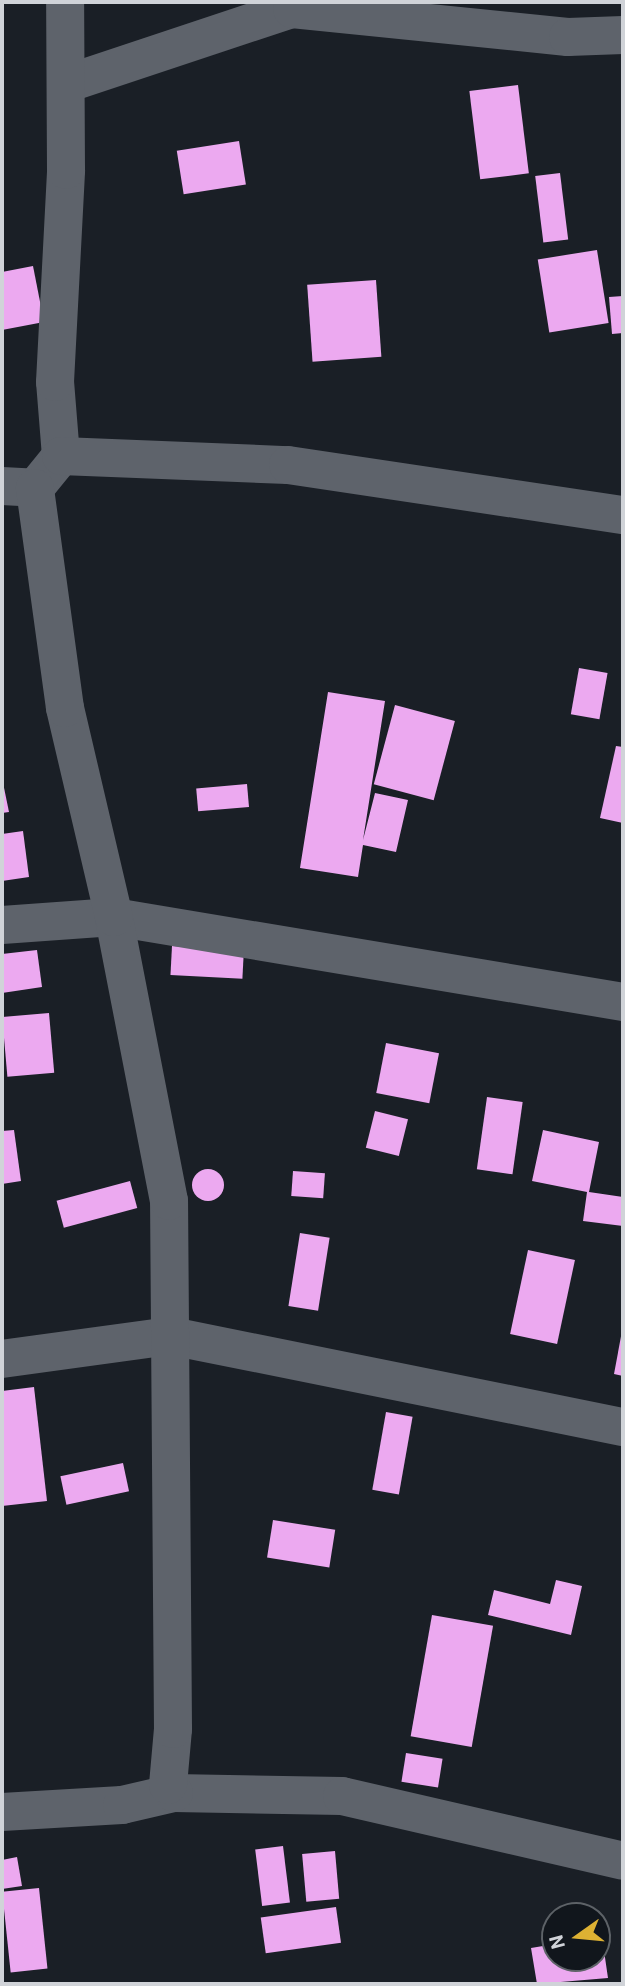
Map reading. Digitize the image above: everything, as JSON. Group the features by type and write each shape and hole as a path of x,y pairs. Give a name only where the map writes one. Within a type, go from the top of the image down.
{"street":[{"path":"61,456 55,382 66,170 65,2"},
{"path":"66,84 292,9 568,37 623,35"},
{"path":"174,1793 168,1785 173,1729 169,1201 114,917 65,708 18,487 61,456 288,465 623,515"},
{"path":"2,925 114,917 623,1002"},
{"path":"2,1359 171,1336 623,1427"},
{"path":"2,1812 122,1805 174,1793 342,1796 623,1861"}],"building":[{"path":"518,85 529,173 480,179 469,91"},
{"path":"239,141 246,184 184,194 177,151"},
{"path":"560,173 568,240 543,243 535,176"},
{"path":"597,250 609,323 549,332 538,259"},
{"path":"33,266 44,322 2,330 2,272"},
{"path":"376,280 381,357 313,362 307,285"},
{"path":"623,296 623,333 612,334 609,297"},
{"path":"579,668 608,673 599,719 571,714"},
{"path":"328,692 385,701 363,840 375,793 408,800 396,852 363,845 358,877 300,868"},
{"path":"395,705 455,721 434,800 374,784"},
{"path":"616,746 623,747 623,823 600,818"},
{"path":"2,778 9,812 2,813"},
{"path":"247,784 249,807 198,811 196,788"},
{"path":"23,831 29,877 2,881 2,834"},
{"path":"172,946 244,950 242,979 170,975"},
{"path":"37,950 42,987 2,993 2,954"},
{"path":"49,1013 54,1073 7,1077 2,1017"},
{"path":"386,1043 439,1053 429,1103 376,1093"},
{"path":"487,1097 523,1102 512,1174 477,1169"},
{"path":"375,1111 408,1119 399,1156 366,1148"},
{"path":"14,1130 21,1181 2,1184 2,1131"},
{"path":"543,1130 599,1142 589,1192 623,1197 623,1226 583,1221 587,1192 532,1181"},
{"path":"208,1169 219,1174 224,1185 219,1196 208,1201 197,1196 192,1185 197,1174"},
{"path":"293,1171 325,1173 323,1198 291,1196"},
{"path":"130,1181 137,1208 64,1228 57,1201"},
{"path":"300,1233 330,1238 318,1311 288,1306"},
{"path":"528,1250 575,1260 557,1344 510,1334"},
{"path":"623,1331 623,1376 614,1374"},
{"path":"34,1387 47,1501 2,1506 2,1391"},
{"path":"386,1412 413,1417 399,1494 372,1490"},
{"path":"123,1463 129,1491 66,1505 60,1476"},
{"path":"273,1520 335,1530 329,1567 267,1558"},
{"path":"556,1580 582,1586 571,1635 488,1615 494,1590 550,1604"},
{"path":"432,1615 493,1626 472,1747 411,1736"},
{"path":"406,1753 443,1759 438,1787 401,1782"},
{"path":"283,1846 290,1903 262,1906 255,1849"},
{"path":"335,1851 339,1899 306,1902 302,1854"},
{"path":"17,1857 22,1886 2,1889 2,1860"},
{"path":"39,1888 47,1969 11,1972 2,1892"},
{"path":"336,1907 341,1943 266,1953 261,1918"},
{"path":"541,1946 541,1972 607,1972 608,1978 537,1984 531,1948"}]}
